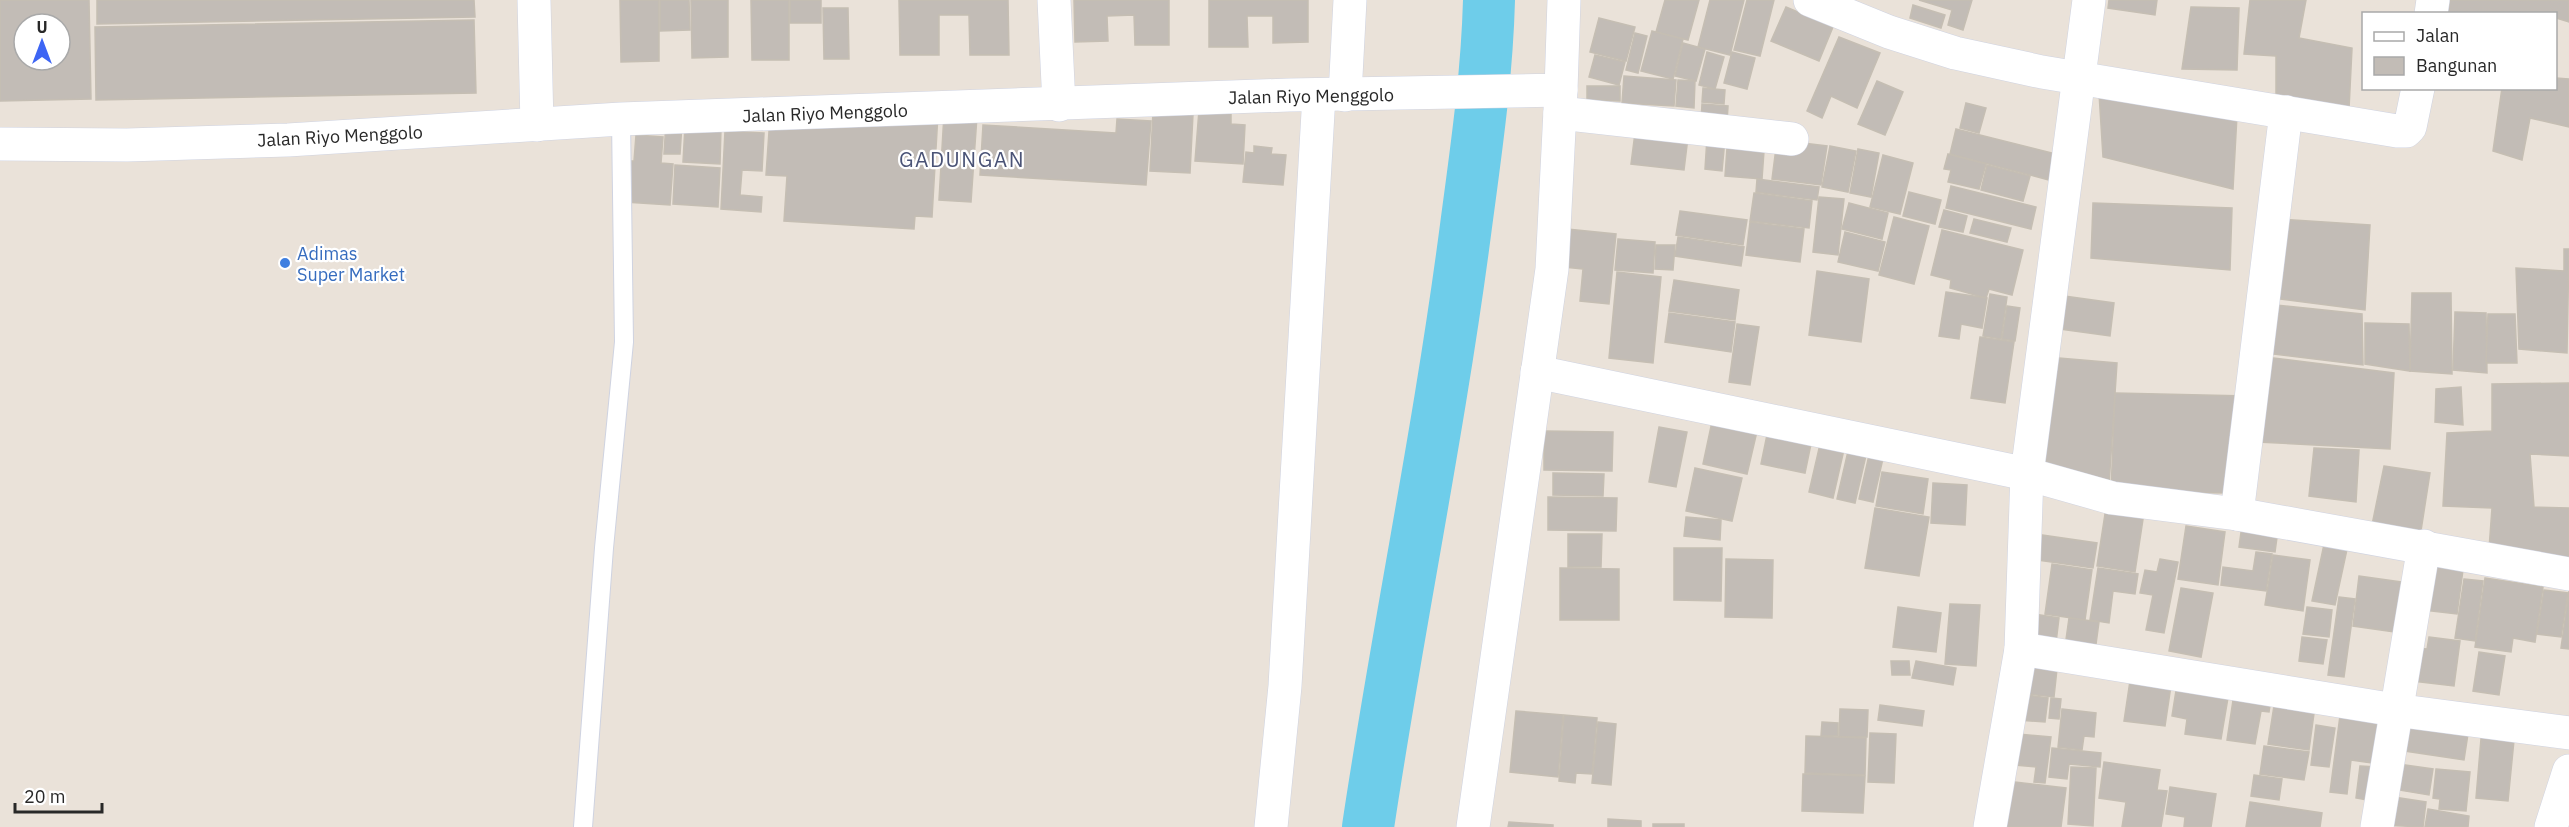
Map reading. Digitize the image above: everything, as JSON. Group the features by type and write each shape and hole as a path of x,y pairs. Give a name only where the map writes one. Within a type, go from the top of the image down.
{"street":[{"path":"534,0 537,124"},
{"path":"1054,0 1059,105"},
{"path":"1271,827 1285,686 1332,95 1350,0"},
{"path":"1473,827 1516,541 1552,268 1556,98 1564,0"},
{"path":"1810,0 1889,32 1955,53 2079,78 2406,131 2412,122 2418,90"},
{"path":"1990,827 2021,650 2027,474 2090,0"},
{"name":"Jalan Riyo Menggolo","path":"0,144 127,145 288,140 621,119 1429,93 1556,98 1792,140"},
{"path":"2237,514 2286,112"},
{"path":"1537,372 2027,474 2112,498 2237,514 2569,574"},
{"path":"2377,827 2424,546"},
{"path":"2021,650 2395,710 2569,733"},
{"path":"2559,813 2569,771"}],"lane":[{"path":"583,827 605,537 624,342 621,119"}],"building":[{"path":"0,0 89,0 91,99 0,101"},
{"path":"97,0 474,0 475,17 97,24"},
{"path":"620,0 659,0 659,61 621,62"},
{"path":"660,0 689,0 690,30 660,31"},
{"path":"691,0 728,0 728,57 692,58"},
{"path":"751,0 789,0 789,60 752,60"},
{"path":"790,0 821,0 821,23 790,23"},
{"path":"899,0 1008,0 1009,55 970,55 969,15 939,15 939,55 900,55"},
{"path":"1074,0 1169,0 1169,45 1135,45 1134,15 1107,16 1108,41 1075,42"},
{"path":"1209,0 1308,0 1308,42 1273,43 1273,16 1247,16 1248,47 1209,47"},
{"path":"1665,0 1699,0 1688,40 1656,32"},
{"path":"1710,0 1744,0 1730,55 1698,47"},
{"path":"1747,0 1774,0 1760,56 1734,50"},
{"path":"1919,0 1972,0 1963,30 1948,25 1952,10"},
{"path":"2109,0 2157,0 2155,15 2108,8"},
{"path":"2250,0 2306,0 2299,38 2352,48 2349,109 2276,108 2276,56 2244,54"},
{"path":"2450,0 2569,0 2569,22 2557,18 2557,12 2447,12"},
{"path":"1913,5 1945,15 1941,28 1910,18"},
{"path":"1786,7 1833,27 1819,61 1771,41"},
{"path":"2191,7 2239,8 2237,70 2182,69"},
{"path":"823,8 848,8 849,59 824,59"},
{"path":"1599,18 1635,27 1626,61 1590,52"},
{"path":"474,20 476,93 96,100 95,27"},
{"path":"1652,31 1683,39 1673,79 1641,71"},
{"path":"1635,33 1647,36 1638,73 1626,70"},
{"path":"1839,37 1880,53 1857,108 1831,96 1822,118 1807,111"},
{"path":"1683,43 1705,49 1696,81 1675,76"},
{"path":"1707,52 1724,57 1715,89 1699,85"},
{"path":"1732,52 1755,58 1747,89 1724,83"},
{"path":"1595,55 1625,62 1619,85 1589,77"},
{"path":"1624,76 1676,80 1674,106 1622,103"},
{"path":"2557,78 2569,79 2569,127 2530,118 2522,160 2493,151 2502,90 2557,90"},
{"path":"1678,80 1695,81 1694,108 1676,106"},
{"path":"1877,81 1903,92 1885,135 1858,124"},
{"path":"1587,86 1620,86 1620,101 1587,100"},
{"path":"1703,88 1725,90 1724,104 1702,102"},
{"path":"2099,93 2237,115 2233,189 2103,157"},
{"path":"1966,103 1986,108 1979,133 1960,128"},
{"path":"1702,104 1728,106 1727,122 1701,121"},
{"path":"1199,110 1231,112 1231,124 1245,125 1243,164 1195,161"},
{"path":"1153,112 1193,114 1190,173 1150,171"},
{"path":"938,114 932,217 915,216 914,229 784,221 787,176 766,175 770,117"},
{"path":"944,114 977,116 971,202 939,200"},
{"path":"1117,119 1151,121 1146,185 980,175 983,125 1116,133"},
{"path":"666,123 682,124 680,154 664,154"},
{"path":"685,126 721,128 720,164 683,162"},
{"path":"1689,129 1684,170 1631,164 1635,133"},
{"path":"1956,129 2056,154 2049,180 1950,154"},
{"path":"725,131 764,133 762,171 742,170 740,195 762,197 761,212 721,209"},
{"path":"1728,134 1765,137 1762,179 1725,176"},
{"path":"636,135 663,137 661,163 673,164 670,205 625,202 627,161 634,161"},
{"path":"1707,138 1725,139 1722,171 1705,169"},
{"path":"1777,140 1827,146 1821,185 1772,179"},
{"path":"1254,146 1272,148 1271,154 1286,155 1283,185 1243,182 1246,152 1254,153"},
{"path":"1830,146 1856,151 1848,192 1822,187"},
{"path":"1858,149 1879,153 1871,197 1850,193"},
{"path":"1948,154 1986,164 1979,189 1948,182 1951,170 1944,169"},
{"path":"1883,155 1913,163 1900,214 1870,207"},
{"path":"675,165 720,168 718,207 673,204"},
{"path":"1987,165 2030,176 2023,201 1981,190"},
{"path":"1757,179 1819,187 1817,200 1756,192"},
{"path":"1951,186 2036,207 2031,229 1946,208"},
{"path":"1909,192 1941,200 1935,224 1903,216"},
{"path":"1754,193 1812,201 1809,228 1750,221"},
{"path":"1819,197 1844,199 1838,255 1813,252"},
{"path":"1849,203 1888,213 1882,239 1842,229"},
{"path":"2093,203 2232,208 2230,270 2091,258"},
{"path":"1944,210 1967,216 1963,232 1939,227"},
{"path":"1680,211 1747,220 1743,245 1676,235"},
{"path":"1894,217 1929,226 1914,284 1879,275"},
{"path":"1974,219 2011,228 2007,242 1970,233"},
{"path":"2277,219 2370,225 2365,310 2273,298"},
{"path":"1750,222 1804,229 1800,262 1746,255"},
{"path":"1567,229 1616,234 1609,304 1580,301 1583,269 1564,267"},
{"path":"1942,230 2023,250 2012,295 1989,289 1986,298 1950,288 1951,280 1931,275"},
{"path":"1845,232 1885,242 1878,271 1838,262"},
{"path":"1678,237 1744,247 1741,266 1675,256"},
{"path":"1618,239 1655,242 1653,273 1615,270"},
{"path":"1656,245 1675,245 1673,270 1655,269"},
{"path":"2564,249 2569,249 2567,353 2519,349 2516,268 2564,271"},
{"path":"1817,271 1869,279 1861,342 1809,335"},
{"path":"1617,272 1661,277 1653,363 1609,358"},
{"path":"1674,280 1739,290 1735,320 1669,311"},
{"path":"1946,292 1987,298 1982,328 1961,324 1959,339 1939,336"},
{"path":"2412,293 2451,293 2452,374 2410,371"},
{"path":"1990,294 2007,297 2001,339 1983,336"},
{"path":"2057,295 2114,303 2110,336 2053,328"},
{"path":"2266,304 2362,314 2363,365 2266,353"},
{"path":"2007,306 2020,308 2015,341 2002,339"},
{"path":"2455,312 2486,313 2487,373 2453,370"},
{"path":"1669,313 1735,322 1731,352 1665,342"},
{"path":"2488,314 2515,314 2517,363 2486,363"},
{"path":"2365,323 2409,324 2410,371 2365,364"},
{"path":"1737,324 1759,327 1750,385 1729,382"},
{"path":"1980,337 2014,342 2005,403 1971,398"},
{"path":"2047,357 2117,363 2109,485 2032,472"},
{"path":"2265,357 2394,373 2390,449 2258,442"},
{"path":"2569,383 2569,456 2530,454 2534,507 2569,508 2569,560 2489,549 2492,508 2443,506 2447,433 2492,431 2492,384"},
{"path":"2461,387 2463,425 2435,422 2436,389"},
{"path":"2115,393 2247,396 2238,493 2111,492"},
{"path":"1713,417 1758,427 1747,474 1703,464"},
{"path":"1659,427 1687,432 1676,487 1649,482"},
{"path":"1768,430 1812,439 1805,473 1761,464"},
{"path":"1544,431 1613,432 1612,471 1544,470"},
{"path":"1821,440 1845,445 1833,498 1809,492"},
{"path":"1849,447 1867,451 1855,503 1837,499"},
{"path":"2314,448 2359,450 2356,502 2309,496"},
{"path":"1870,451 1884,454 1873,502 1859,499"},
{"path":"2384,466 2430,473 2420,537 2372,525"},
{"path":"1695,468 1742,478 1732,521 1686,511"},
{"path":"1882,472 1928,479 1923,514 1876,506"},
{"path":"1553,473 1604,474 1603,496 1553,495"},
{"path":"1933,483 1967,485 1965,525 1931,523"},
{"path":"1548,497 1617,498 1616,531 1548,530"},
{"path":"2107,501 2145,506 2135,572 2097,566"},
{"path":"1875,508 1929,517 1919,576 1865,568"},
{"path":"1686,517 1721,520 1720,540 1684,536"},
{"path":"2242,525 2278,530 2275,552 2239,547"},
{"path":"2186,526 2225,532 2218,585 2178,579"},
{"path":"2028,533 2097,543 2093,568 2024,558"},
{"path":"1568,534 1602,534 1601,567 1568,567"},
{"path":"2326,535 2349,540 2335,605 2312,601"},
{"path":"1674,548 1722,548 1721,601 1674,600"},
{"path":"2256,552 2272,554 2266,591 2221,585 2223,567 2253,571"},
{"path":"2273,555 2310,560 2303,611 2265,605"},
{"path":"1726,559 1773,560 1772,618 1725,617"},
{"path":"2160,559 2178,562 2164,633 2146,630 2153,595 2140,593 2145,570 2157,572"},
{"path":"2052,564 2092,570 2085,620 2045,614"},
{"path":"2420,565 2463,570 2457,614 2415,609"},
{"path":"1560,568 1619,569 1619,620 1560,620"},
{"path":"2098,568 2138,574 2135,594 2113,591 2109,623 2090,620"},
{"path":"2359,576 2401,582 2394,632 2353,626"},
{"path":"2485,578 2543,587 2535,642 2513,638 2511,652 2475,647"},
{"path":"2464,579 2483,581 2475,641 2455,638"},
{"path":"2181,588 2213,593 2201,657 2169,651"},
{"path":"2544,590 2568,593 2561,637 2537,634"},
{"path":"2569,591 2569,649 2561,648"},
{"path":"2339,597 2355,599 2344,677 2328,675"},
{"path":"1950,604 1980,605 1976,666 1945,664"},
{"path":"1898,607 1941,613 1936,652 1893,647"},
{"path":"2307,607 2332,610 2329,637 2303,634"},
{"path":"2034,614 2059,618 2055,651 2030,648"},
{"path":"2069,618 2099,622 2094,659 2064,654"},
{"path":"2302,637 2327,640 2323,664 2299,661"},
{"path":"2429,637 2460,641 2454,686 2404,680 2408,647 2427,649"},
{"path":"2479,652 2505,656 2499,695 2473,691"},
{"path":"1891,661 1909,661 1910,675 1892,675"},
{"path":"1916,661 1956,668 1953,685 1912,678"},
{"path":"2024,665 2057,669 2054,697 2020,693"},
{"path":"2131,674 2172,679 2165,726 2124,721"},
{"path":"2178,678 2230,686 2221,739 2185,734 2187,719 2172,716"},
{"path":"2235,687 2272,693 2269,712 2261,711 2255,744 2227,740"},
{"path":"2276,693 2316,699 2309,750 2268,744"},
{"path":"2020,694 2048,698 2045,722 2018,720"},
{"path":"2051,698 2061,699 2059,719 2049,718"},
{"path":"1880,705 1924,711 1922,726 1878,720"},
{"path":"2341,708 2384,713 2379,764 2351,760 2347,794 2330,792"},
{"path":"1840,709 1868,710 1867,737 1839,737"},
{"path":"2062,709 2096,713 2094,737 2084,736 2082,750 2058,747"},
{"path":"1516,711 1563,715 1558,777 1510,772"},
{"path":"1564,715 1597,718 1592,774 1576,773 1575,783 1559,781"},
{"path":"1598,722 1616,724 1611,785 1592,783"},
{"path":"1822,722 1838,723 1838,736 1821,736"},
{"path":"2316,725 2335,728 2329,767 2311,765"},
{"path":"2409,725 2468,734 2464,760 2405,751"},
{"path":"2482,727 2515,730 2508,801 2476,798"},
{"path":"1870,733 1896,734 1894,783 1868,782"},
{"path":"2018,734 2051,737 2045,783 2034,782 2036,767 2015,765"},
{"path":"1806,736 1866,738 1865,775 1805,773"},
{"path":"2264,746 2309,752 2304,780 2260,774"},
{"path":"2052,748 2101,753 2100,767 2069,764 2067,779 2049,777"},
{"path":"2104,762 2160,770 2157,790 2167,791 2161,827 2122,827 2126,802 2099,798"},
{"path":"2391,763 2433,769 2429,795 2387,788"},
{"path":"2360,766 2377,767 2373,801 2356,798"},
{"path":"2071,767 2096,768 2093,826 2068,824"},
{"path":"2436,769 2470,772 2466,811 2439,809 2440,799 2433,798"},
{"path":"1803,774 1865,776 1863,813 1802,811"},
{"path":"2254,775 2282,779 2279,800 2251,796"},
{"path":"2006,781 2066,788 2061,827 2001,827"},
{"path":"2170,787 2216,794 2211,827 2184,827 2185,817 2166,814"},
{"path":"2387,796 2426,802 2423,827 2383,825"},
{"path":"2250,802 2322,813 2320,827 2246,827"},
{"path":"2428,809 2469,816 2468,827 2425,827"},
{"path":"1608,819 1641,821 1641,827 1608,827"},
{"path":"1509,822 1553,825 1553,827 1508,827"},
{"path":"1653,824 1684,824 1684,827 1653,827"}],"waterway":[{"path":"1368,827 1456,301 1481,113 1489,0"}],"place":[{"name":"Adimas Super Market","path":"285,263"}],"district":[{"name":"GADUNGAN","path":"962,159"}]}
